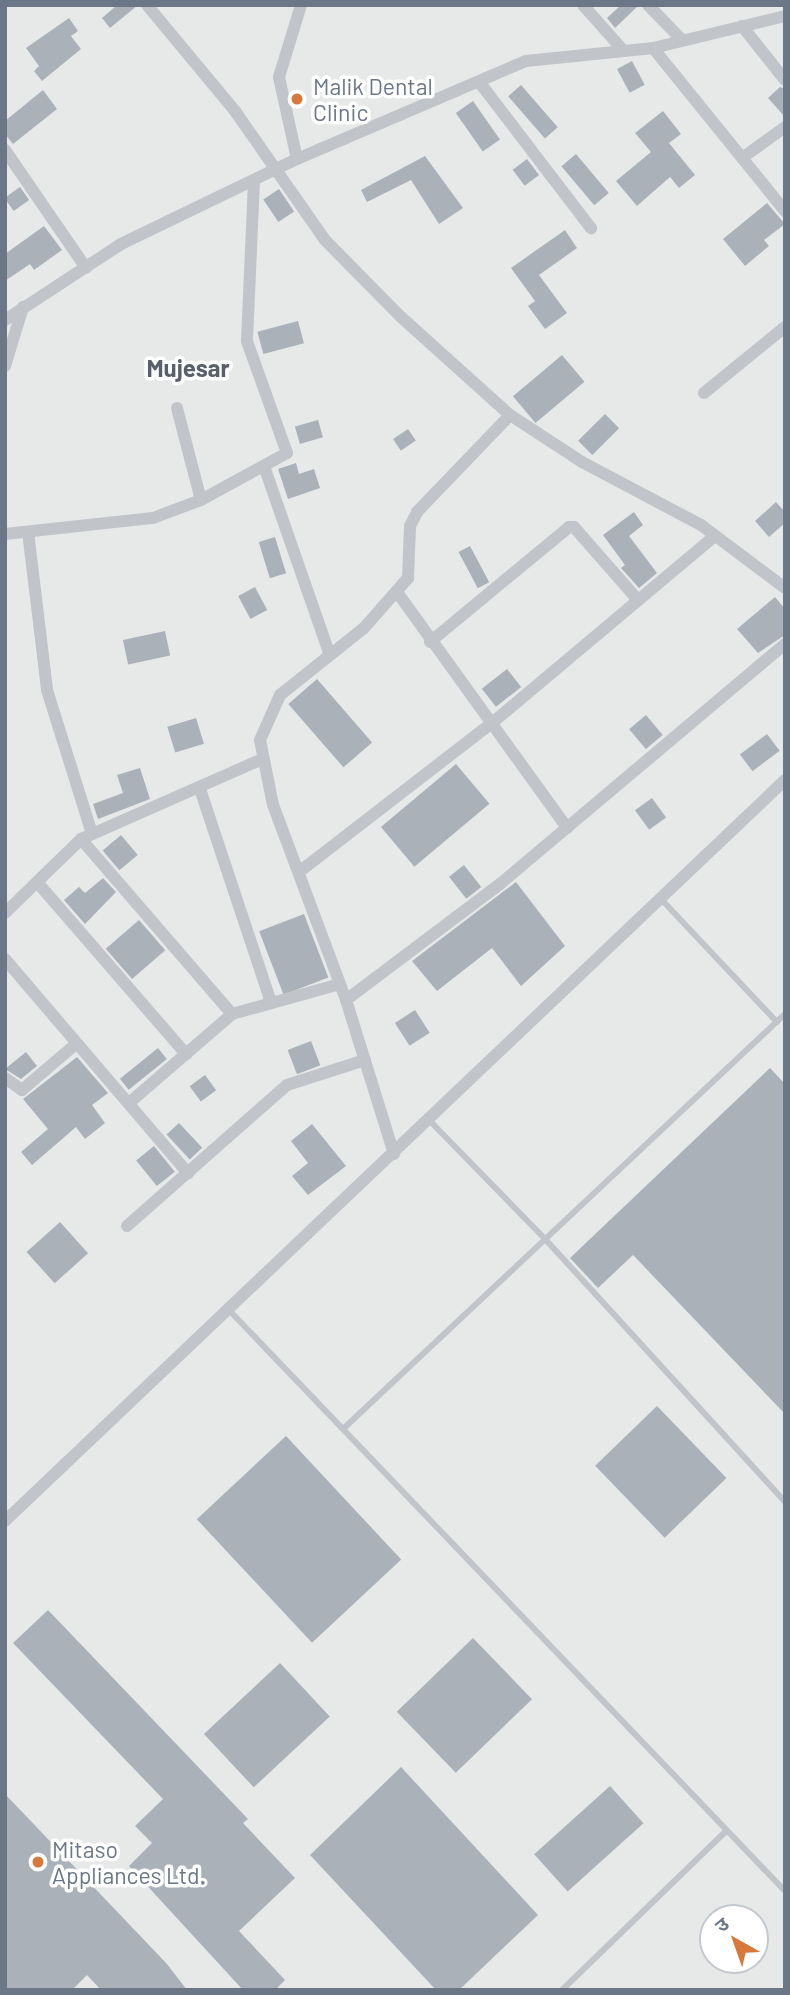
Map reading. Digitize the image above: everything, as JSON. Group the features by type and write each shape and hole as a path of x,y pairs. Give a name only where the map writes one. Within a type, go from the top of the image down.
{"street":[{"path":"147,5 278,172 345,264 510,415 582,462 715,536 785,588"},
{"path":"297,159 279,77 301,5"},
{"path":"583,5 623,50"},
{"path":"648,5 682,40"},
{"path":"5,320 121,244 278,172 297,159 540,57 653,48 785,16"},
{"path":"742,26 785,80"},
{"path":"653,48 785,211"},
{"path":"480,83 591,228"},
{"path":"742,158 785,127"},
{"path":"5,150 86,268"},
{"path":"5,534 132,524 201,500 288,450 247,341 254,182"},
{"path":"5,366 23,307"},
{"path":"704,393 785,327"},
{"path":"177,408 201,500"},
{"path":"394,1154 346,1000 260,760 260,740 271,708 329,653 364,628 397,592 411,570 410,526 417,512 510,415"},
{"path":"264,466 329,653"},
{"path":"430,642 569,527 574,527 638,600"},
{"path":"28,532 47,690 87,836 232,1014"},
{"path":"299,872 492,723 715,536"},
{"path":"397,592 430,642 567,828"},
{"path":"346,1000 567,828 785,644"},
{"path":"5,913 87,836 200,789 260,760"},
{"path":"5,1521 785,780"},
{"path":"200,789 271,1003"},
{"path":"37,882 186,1054"},
{"path":"5,959 188,1173"},
{"path":"129,1103 232,1014 340,984"},
{"path":"5,1078 22,1090 77,1043"},
{"path":"127,1226 287,1085 365,1060"}],"lane":[{"path":"661,899 777,1022"},
{"path":"343,1429 785,1014"},
{"path":"429,1120 546,1240 785,1502"},
{"path":"229,1310 725,1832 785,1891"},
{"path":"562,1990 725,1832"}],"shaded area":[{"path":"5,5 785,5 785,1990 5,1990"}],"building":[{"path":"117,5 138,5 110,28 102,18"},
{"path":"621,5 639,5 615,28 607,18"},
{"path":"69,18 78,31 71,36 81,49 42,81 34,71 39,66 26,48"},
{"path":"632,61 645,85 630,93 617,69"},
{"path":"521,85 558,127 545,138 508,96"},
{"path":"780,87 785,89 785,117 768,98"},
{"path":"43,90 57,109 13,144 5,134 5,121"},
{"path":"473,101 500,140 483,152 456,113"},
{"path":"663,111 681,134 669,143 695,175 679,188 670,177 637,206 616,181 651,152 635,133"},
{"path":"576,154 609,193 594,205 561,166"},
{"path":"425,156 463,208 439,224 411,180 367,202 361,190"},
{"path":"527,159 539,175 525,186 513,170"},
{"path":"20,187 29,200 14,211 5,198"},
{"path":"279,189 294,211 278,222 263,200"},
{"path":"767,203 785,224 764,240 769,246 745,266 723,239"},
{"path":"44,226 62,250 34,270 30,264 5,281 5,254"},
{"path":"565,230 577,248 539,275 567,313 545,329 528,306 535,301 511,268"},
{"path":"298,321 304,343 263,354 257,332"},
{"path":"562,355 584,382 535,423 513,396"},
{"path":"605,414 619,428 592,455 578,441"},
{"path":"318,420 323,437 300,444 295,427"},
{"path":"408,429 416,441 401,451 393,439"},
{"path":"296,463 299,474 314,469 320,488 288,499 278,469"},
{"path":"776,502 785,512 785,523 769,537 755,521"},
{"path":"634,512 643,525 629,536 657,573 639,588 621,568 625,565 603,535"},
{"path":"275,537 286,573 270,578 259,542"},
{"path":"470,546 489,582 478,588 459,552"},
{"path":"255,587 267,610 250,619 238,596"},
{"path":"775,597 785,609 785,635 758,653 737,629"},
{"path":"165,631 170,655 128,664 123,640"},
{"path":"507,669 521,687 496,707 482,689"},
{"path":"317,679 372,742 343,767 288,704"},
{"path":"646,715 663,735 646,749 629,729"},
{"path":"196,718 204,744 175,753 167,727"},
{"path":"767,734 780,751 752,771 740,754"},
{"path":"456,764 489,804 414,867 381,827"},
{"path":"140,768 150,799 98,819 93,804 123,793 117,775"},
{"path":"652,798 666,817 649,830 635,810"},
{"path":"121,835 138,855 119,870 103,850"},
{"path":"464,865 481,887 466,899 449,877"},
{"path":"103,878 116,892 85,924 64,900 79,887 85,893"},
{"path":"516,882 565,946 521,986 492,948 437,991 412,961"},
{"path":"304,914 328,977 284,995 259,931"},
{"path":"139,920 165,950 132,979 106,949"},
{"path":"415,1010 430,1033 410,1046 395,1023"},
{"path":"311,1041 320,1065 297,1074 288,1050"},
{"path":"158,1048 167,1059 129,1090 120,1079"},
{"path":"26,1052 37,1066 21,1079 5,1069"},
{"path":"77,1057 108,1093 92,1105 105,1123 85,1139 76,1127 32,1165 21,1152 48,1129 23,1099"},
{"path":"770,1068 785,1084 785,1414 633,1255 598,1288 570,1258"},
{"path":"205,1075 216,1090 201,1102 190,1086"},
{"path":"179,1123 202,1148 190,1159 167,1135"},
{"path":"312,1124 346,1166 308,1195 292,1176 308,1163 291,1141"},
{"path":"154,1146 175,1172 157,1186 136,1160"},
{"path":"60,1222 88,1253 55,1283 27,1252"},
{"path":"657,1406 726,1478 665,1538 595,1466"},
{"path":"286,1436 401,1560 312,1643 197,1519"},
{"path":"48,1610 248,1819 243,1823 295,1878 239,1931 285,1980 275,1990 243,1990 129,1866 152,1843 135,1826 163,1799 13,1643"},
{"path":"473,1638 532,1699 456,1773 397,1712"},
{"path":"280,1663 330,1716 254,1787 204,1734"},
{"path":"401,1767 538,1915 459,1990 436,1990 310,1855"},
{"path":"610,1786 643,1823 568,1891 534,1854"},
{"name":"Mitaso Appliances Ltd.","path":"5,1794 167,1964 187,1990 101,1990 87,1975 72,1990 5,1990"}],"place":[{"name":"Malik Dental Clinic","path":"297,99"},
{"name":"Mitaso Appliances Ltd.","path":"38,1862"}],"district":[{"name":"Mujesar","path":"188,368"}]}
